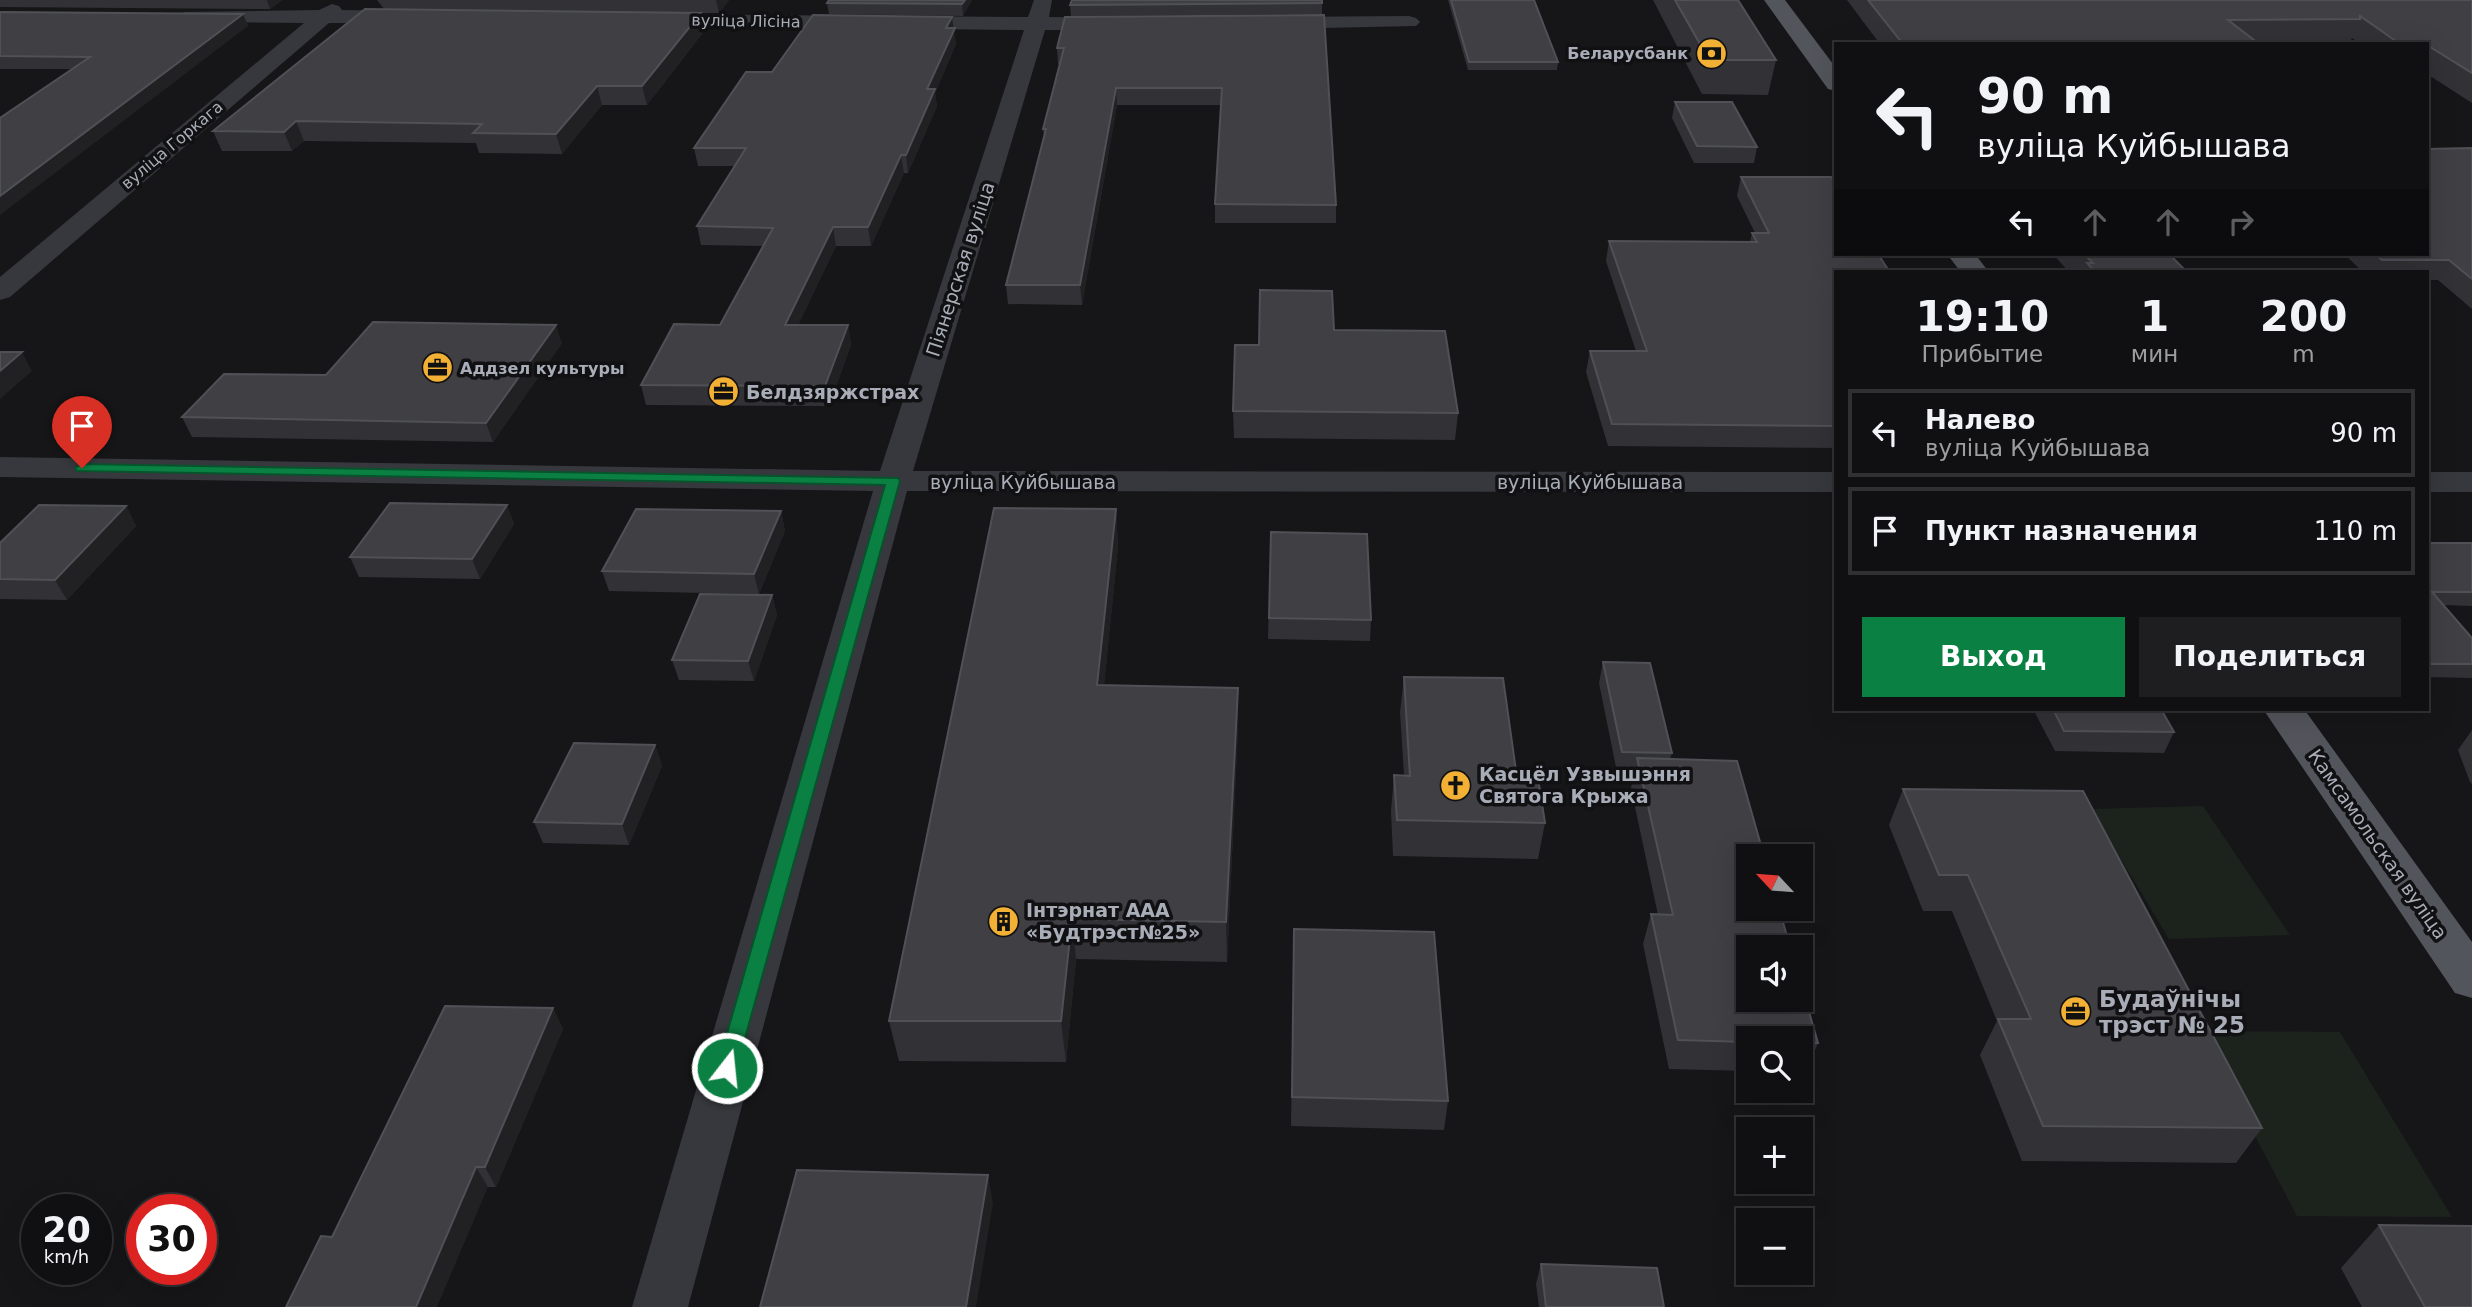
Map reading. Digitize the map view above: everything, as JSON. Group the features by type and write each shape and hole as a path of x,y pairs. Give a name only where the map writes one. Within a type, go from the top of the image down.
{"main road":[{"path":"1774,0 1834,81"},
{"path":"1963,256 1973,270"},
{"name":"Камсамольская вуліца","path":"2284,711 2472,978"}],"street":[{"name":"вуліца Горкага","path":"0,291 344,0"},
{"name":"вуліца Лісіна","path":"624,20 1040,12 1133,24"},
{"name":"Піянерская вуліца","path":"660,1307 893,481 1040,12"},
{"path":"174,16 432,18"},
{"path":"1257,23 1409,22"},
{"name":"вуліца Куйбышава","path":"0,467 893,481 1834,482"},
{"path":"2429,482 2472,482"}],"shaded area":[{"path":"2203,806 2290,935 2169,939 2091,809"},
{"path":"2200,1031 2340,1032 2452,1217 2297,1216"}],"building":[{"path":"829,0 965,0 962,4 827,3"},
{"path":"1072,0 1322,0 1322,3 1070,5"},
{"path":"1451,0 1534,0 1558,62 1469,62"},
{"path":"1675,0 1738,0 1776,60 1709,60"},
{"path":"1868,0 2472,0 2472,73 2429,46 2429,42 2397,42 2360,16 2360,19 2228,20 2257,42 1901,42"},
{"path":"365,9 701,13 642,86 597,86 556,134 473,133 482,124 296,121 284,132 213,131"},
{"path":"0,12 243,14 0,196 0,118 90,57 0,56"},
{"path":"813,15 952,17 946,28 955,28 927,89 935,89 906,155 901,155 868,227 833,227 785,325 848,325 825,386 641,385 674,324 720,325 773,228 697,226 746,148 694,148 746,72 772,72"},
{"path":"1324,15 1336,205 1215,204 1222,88 1116,88 1080,285 1006,285 1064,48 1057,48 1065,17"},
{"path":"1675,102 1732,102 1757,147 1697,146"},
{"path":"2472,148 2472,279 2449,260 2382,260 2377,256 2429,256 2429,149"},
{"path":"1741,177 1831,177 1834,181 1834,256 1879,256 1888,270 1834,270 1834,426 1612,424 1590,351 1647,351 1609,241 1757,242 1752,233 1769,233"},
{"path":"2086,256 2171,256 2185,270 2093,270 2087,263 2093,263"},
{"path":"1260,290 1332,291 1334,330 1445,331 1458,413 1233,411 1235,345 1259,345"},
{"path":"373,322 556,325 486,423 182,417 224,374 326,375"},
{"path":"0,352 22,352 0,371"},
{"path":"390,503 507,505 472,559 350,557"},
{"path":"39,505 126,506 55,580 0,579 0,543"},
{"path":"994,508 1116,509 1097,685 1238,688 1226,922 1072,919 1061,1021 889,1021"},
{"path":"636,509 781,511 754,574 602,571"},
{"path":"1271,532 1367,534 1371,620 1269,618"},
{"path":"2429,543 2472,543 2472,592 2432,592 2472,638 2472,664 2429,664"},
{"path":"700,594 772,595 748,661 672,660"},
{"path":"1603,662 1650,663 1672,753 1622,752"},
{"name":"Касцёл Узвышэння Святога Крыжа","path":"1404,677 1503,678 1517,778 1538,778 1545,823 1397,820 1394,775 1410,776"},
{"path":"2054,711 2162,711 2174,732 2064,731"},
{"path":"574,743 655,745 622,824 534,822"},
{"path":"1637,758 1737,761 1761,844 1736,844 1736,921 1783,921 1787,935 1736,935 1736,1012 1809,1012 1818,1043 1813,1043 1813,1026 1736,1026 1736,1042 1678,1040 1651,914 1673,915"},
{"name":"Будаўнічы трэст № 25","path":"1903,789 2083,791 2262,1128 2043,1126 1998,1019 2031,1019 1968,875 1939,875"},
{"path":"1294,929 1434,932 1448,1101 1292,1097"},
{"path":"445,1006 553,1008 485,1167 476,1167 416,1307 286,1307 321,1236 332,1237"},
{"path":"797,1170 988,1175 966,1307 760,1307"},
{"path":"2379,1225 2472,1226 2472,1307 2425,1307"},
{"path":"1541,1264 1657,1268 1664,1307 1546,1307"}],"place":[{"name":"Беларусбанк","path":"1711,53"},
{"name":"Аддзел культуры","path":"437,368"},
{"name":"Белдзяржстрах","path":"723,392"},
{"name":"Касцёл Узвышэння Святога Крыжа","path":"1456,785"},
{"name":"Інтэрнат ААА «Будтрэст№25»","path":"1003,921"},
{"name":"Будаўнічы трэст № 25","path":"2076,1012"}],"route":[{"path":"82,468 893,481 727,1068"}]}
